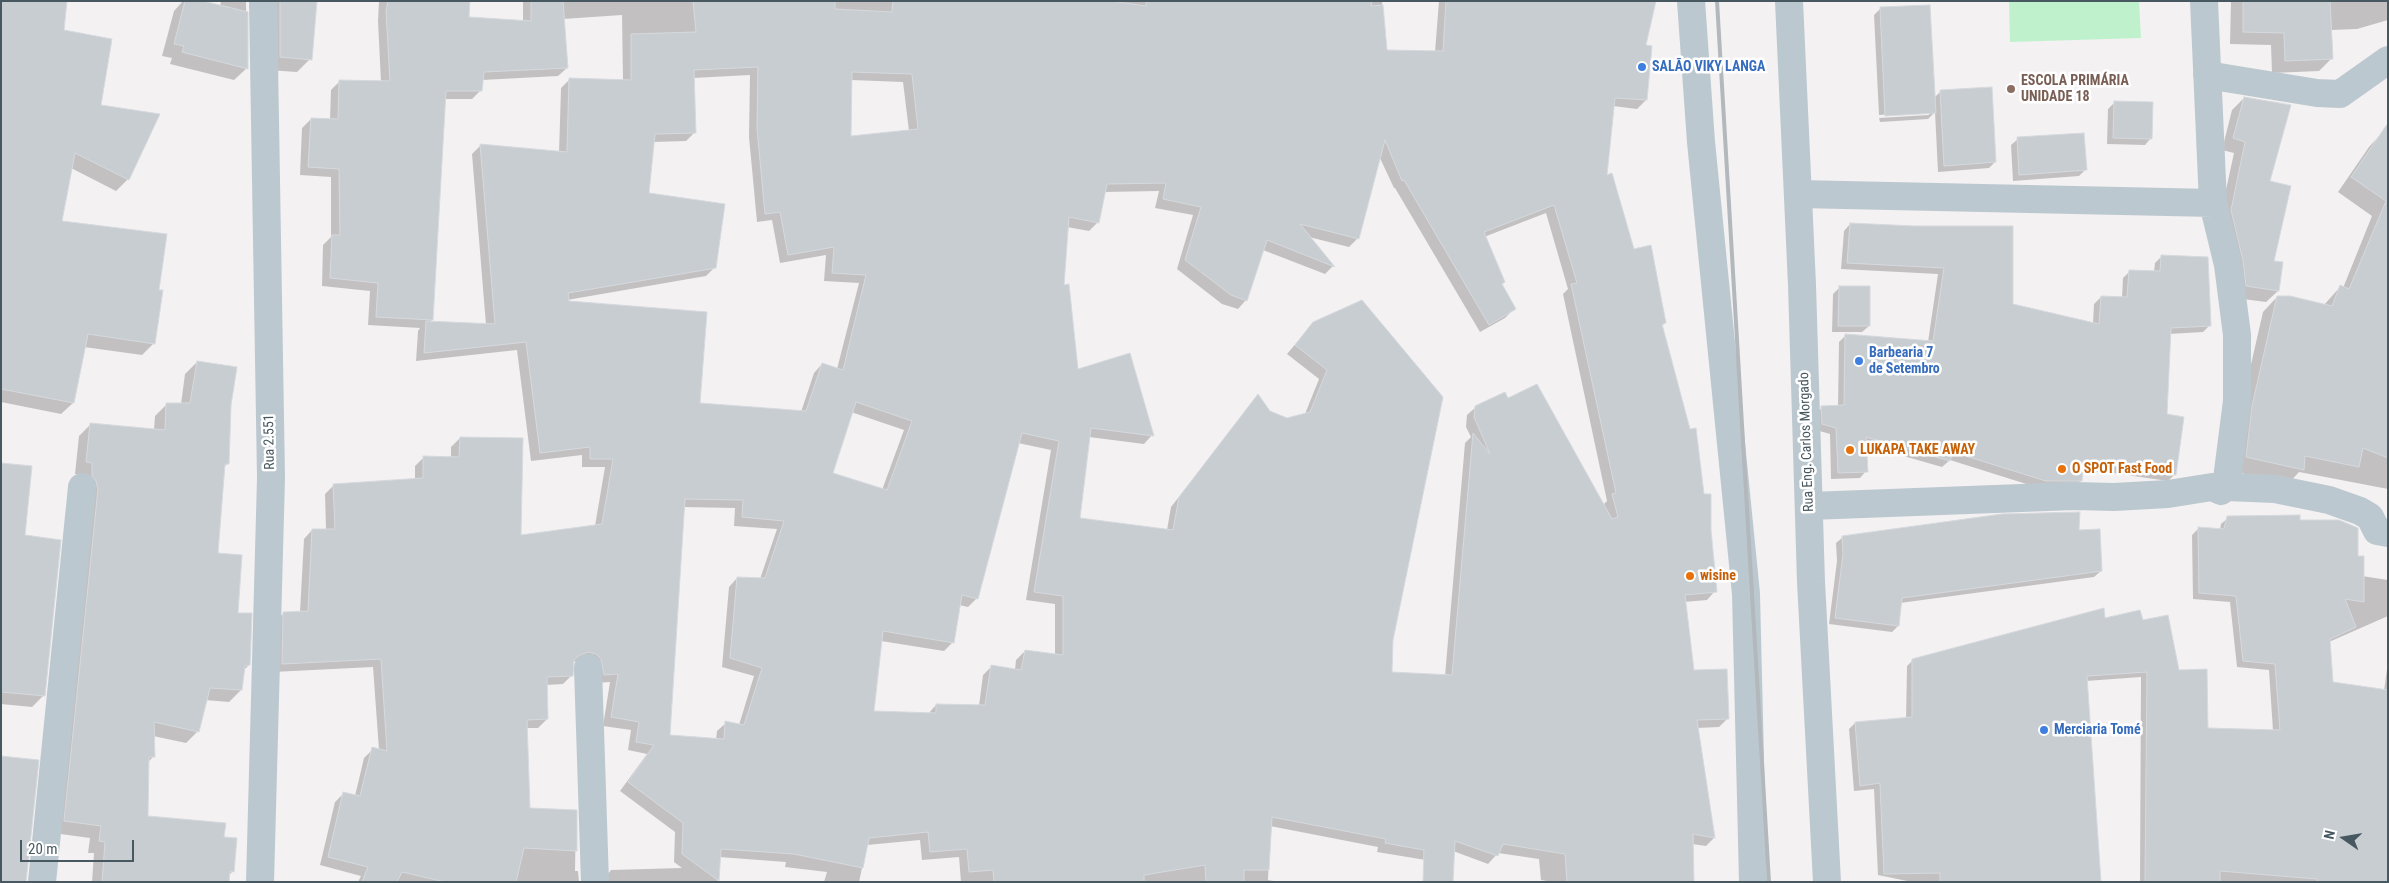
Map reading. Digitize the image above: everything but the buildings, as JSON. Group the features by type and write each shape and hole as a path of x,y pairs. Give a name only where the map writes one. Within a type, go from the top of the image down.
{"street":[{"name":"Rua 2.551","path":"260,882 271,478 263,1"},
{"path":"1691,1 1701,142 1746,594 1753,882"},
{"name":"Rua Eng. Carlos Morgado","path":"1789,1 1810,506 1811,582 1827,882"},
{"path":"1810,506 2074,496 2114,497 2168,494 2212,486 2221,492 2226,487 2237,401 2237,335 2228,265 2214,203 2204,1"},
{"path":"2207,75 2317,93 2340,94 2388,60"},
{"path":"1798,194 2214,203"},
{"path":"42,882 82,487"},
{"path":"2226,487 2275,489 2329,500 2360,511 2370,517 2378,530 2388,533"},
{"path":"588,668 595,882"}],"green space":[{"path":"2009,1 2139,1 2141,38 2010,42"}],"railway":[{"path":"1717,1 1769,882"}],"place":[{"name":"SALÃO VIKY LANGA","path":"1642,67"},
{"name":"ESCOLA PRIMÁRIA UNIDADE 18","path":"2011,89"},
{"name":"Barbearia 7 de Setembro","path":"1859,361"},
{"name":"LUKAPA TAKE AWAY","path":"1850,450"},
{"name":"O SPOT Fast Food","path":"2062,469"},
{"name":"wisine","path":"1690,576"},
{"name":"Merciaria Tomé","path":"2044,730"}]}
